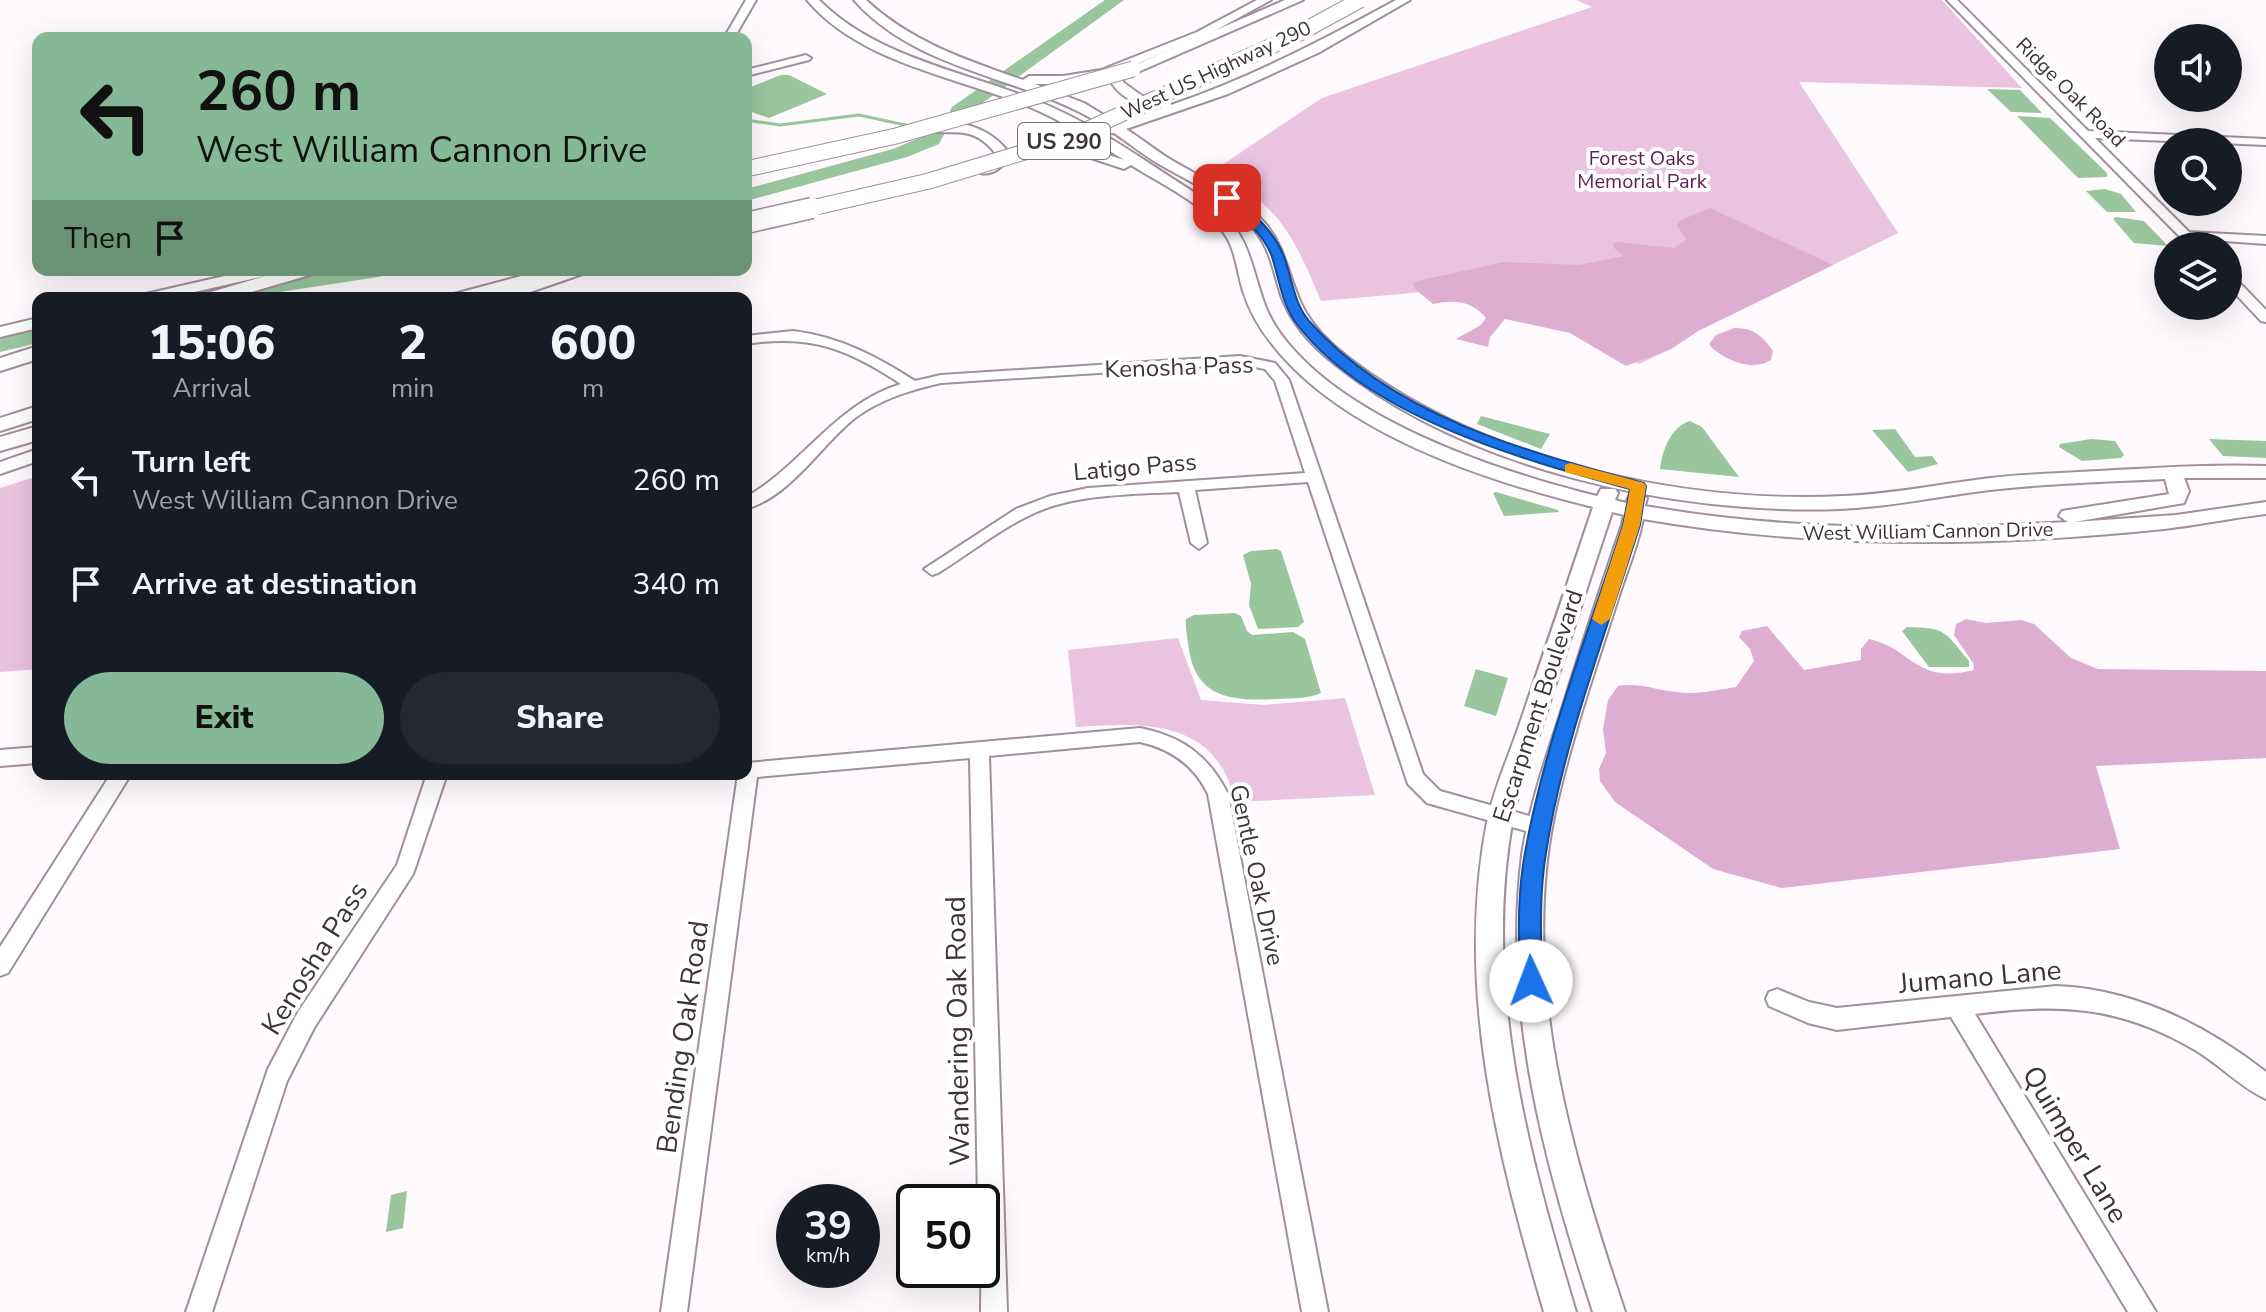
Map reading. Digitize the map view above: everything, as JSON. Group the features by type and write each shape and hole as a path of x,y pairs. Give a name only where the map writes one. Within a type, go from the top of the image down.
{"highway":[{"name":"West US Highway 290","path":"752,166 896,136 1062,91 1133,69 1296,0"},
{"name":"West US Highway 290","path":"752,225 929,181 1064,140 1296,35 1360,0"},
{"path":"231,292 286,276"},
{"path":"483,292 543,276"},
{"path":"0,365 32,354"},
{"path":"0,425 32,420"},
{"path":"0,444 32,421"}],"main road":[{"name":"West William Cannon Drive","path":"813,0 822,13 853,33 1024,100 1093,135 1170,183 1227,227 1239,247 1260,316 1278,342 1319,382 1368,414 1459,459 1535,487 1635,512 1715,527 1803,534 1888,536 2027,531 2177,521 2266,508"},
{"path":"860,0 877,18 901,33 1008,77 1032,83 1111,70"},
{"name":"West US Highway 290","path":"1111,70 1201,34 1265,0"},
{"path":"1159,158 1149,136 1151,128 1190,103 1314,50 1404,0"},
{"path":"1129,64 1119,74 1117,82 1124,93 1155,103 1190,103"},
{"path":"752,166 1024,100 1111,70"},
{"path":"974,113 987,100 976,82"},
{"path":"1032,83 1116,127 1159,158"},
{"name":"West US Highway 290","path":"752,225 947,182 1190,103"},
{"path":"912,128 949,125 981,133 998,145 1003,154 1001,160 985,170"},
{"path":"1047,151 1093,154 1170,183"},
{"name":"West William Cannon Drive","path":"1159,158 1227,198 1250,217 1269,239 1292,303 1320,342 1378,387 1454,428 1531,457 1612,480 1751,501 1839,503 1993,484 2172,472 2266,472"},
{"path":"1196,202 1227,198"},
{"path":"174,292 245,276"},
{"path":"516,292 567,276"},
{"path":"1254,299 1298,345 1305,347 1320,342"},
{"path":"0,332 32,324"},
{"path":"0,468 32,457"},
{"path":"2027,531 2065,517 2177,499 2179,491 2172,472"},
{"name":"Escarpment Boulevard","path":"1560,1312 1513,1147 1496,1056 1489,980 1490,911 1494,852 1501,815 1612,480"},
{"name":"Escarpment Boulevard","path":"1609,1312 1556,1143 1539,1058 1529,921 1547,793 1635,512 1638,486"}],"street":[{"path":"732,32 751,0"},
{"name":"Ridge Oak Road","path":"1952,0 2182,232"},
{"path":"752,72 806,58"},
{"path":"2085,134 2266,142"},
{"path":"2242,239 2266,240"},
{"path":"2242,293 2266,318"},
{"path":"752,339 791,336 827,339 870,358 912,385"},
{"name":"Kenosha Pass","path":"752,500 782,480 849,416 866,404 912,385 941,379 1225,361 1256,362 1270,366 1282,380 1415,778 1434,797 1540,827"},
{"name":"Latigo Pass","path":"932,569 1022,513 1050,501 1088,493 1314,477"},
{"path":"1186,486 1199,543"},
{"name":"Gentle Oak Drive","path":"752,770 1140,735 1162,739 1184,750 1210,776 1218,794 1315,1312"},
{"name":"Wandering Oak Road","path":"979,748 994,1312"},
{"path":"0,758 32,755"},
{"path":"0,966 7,945 117,780"},
{"name":"Kenosha Pass","path":"199,1312 276,1077 306,1020 406,868 435,780"},
{"name":"Bending Oak Road","path":"674,1312 747,780"},
{"name":"Jumano Lane","path":"1777,999 1800,1010 1837,1019 2058,997 2109,1003 2151,1017 2194,1038 2266,1087"},
{"name":"Quimper Lane","path":"1957,1006 2143,1312"}],"green space":[{"name":"Forest Oaks Memorial Park","path":"1576,0 1942,0 2022,88 1799,82 1898,233 1698,331 1671,349 1639,364 1504,285 1321,301 1293,240 1273,214 1247,192 1204,177 1322,98 1592,7"},
{"path":"32,478 32,669 0,672 0,488"},
{"path":"1178,638 1201,700 1264,705 1345,698 1375,795 1235,802 1226,775 1212,755 1195,740 1152,727 1076,727 1068,650"}],"shaded area":[{"path":"789,75 827,94 769,118 752,112 752,87"},
{"path":"1987,89 2020,90 2042,113 2011,112"},
{"path":"2017,116 2050,118 2107,173 2107,177 2078,178"},
{"path":"2105,189 2121,194 2136,212 2107,212 2086,191"},
{"path":"1710,208 1833,265 1698,331 1671,349 1626,366 1570,333 1505,319 1490,337 1488,347 1456,339 1481,325 1486,318 1462,303 1433,304 1415,289 1413,282 1504,262 1579,265 1624,256 1614,248 1613,244 1617,242 1674,248 1686,240 1677,225 1679,221"},
{"path":"2113,219 2144,221 2155,232 2154,245 2134,243"},
{"path":"1734,328 1752,331 1761,337 1773,351 1771,360 1748,365 1725,357 1712,348 1709,344 1716,335"},
{"path":"1481,416 1550,434 1541,449 1477,424"},
{"path":"1690,421 1702,427 1739,477 1660,469 1669,440 1678,428"},
{"path":"1895,429 1915,457 1932,456 1938,464 1908,472 1872,430"},
{"path":"2091,439 2115,441 2124,455 2121,458 2082,461 2059,447 2060,444"},
{"path":"2209,439 2266,441 2266,458 2223,456"},
{"path":"1493,493 1559,512 1504,516"},
{"path":"1251,551 1281,551 1304,622 1298,627 1258,629 1249,605 1251,584 1243,555"},
{"path":"1235,613 1241,616 1252,635 1293,632 1305,639 1321,693 1300,698 1261,700 1233,698 1209,688 1193,667 1186,619 1194,615"},
{"path":"1966,619 1986,623 2021,620 2034,624 2071,658 2098,669 2266,671 2266,758 2096,766 2120,849 1782,888 1713,869 1615,802 1600,781 1599,769 1606,753 1603,729 1608,700 1618,686 1692,693 1736,687 1754,661 1750,649 1739,637 1742,631 1767,626 1804,670 1861,660 1861,649 1869,639 1926,669 1954,673 1974,670 1973,663 1954,635 1956,624"},
{"path":"1907,627 1944,633 1969,661 1969,667 1929,667 1902,631"},
{"path":"1476,669 1508,678 1496,716 1464,706"},
{"path":"407,1191 403,1228 386,1232 391,1195"}],"waterway":[{"path":"959,111 1116,0"},
{"path":"752,121 780,125 859,115 910,126"},
{"path":"752,193 900,153 932,140 937,129"},
{"path":"237,292 331,276"},
{"path":"0,345 32,337"}],"slow traffic":[{"path":"1570,468 1638,486 1632,525 1601,619"}],"route":[{"path":"1227,198 1261,227 1276,252 1292,303 1302,321 1345,364 1414,408 1489,443 1638,486 1632,525 1547,793 1535,856 1529,921 1531,981"}]}
